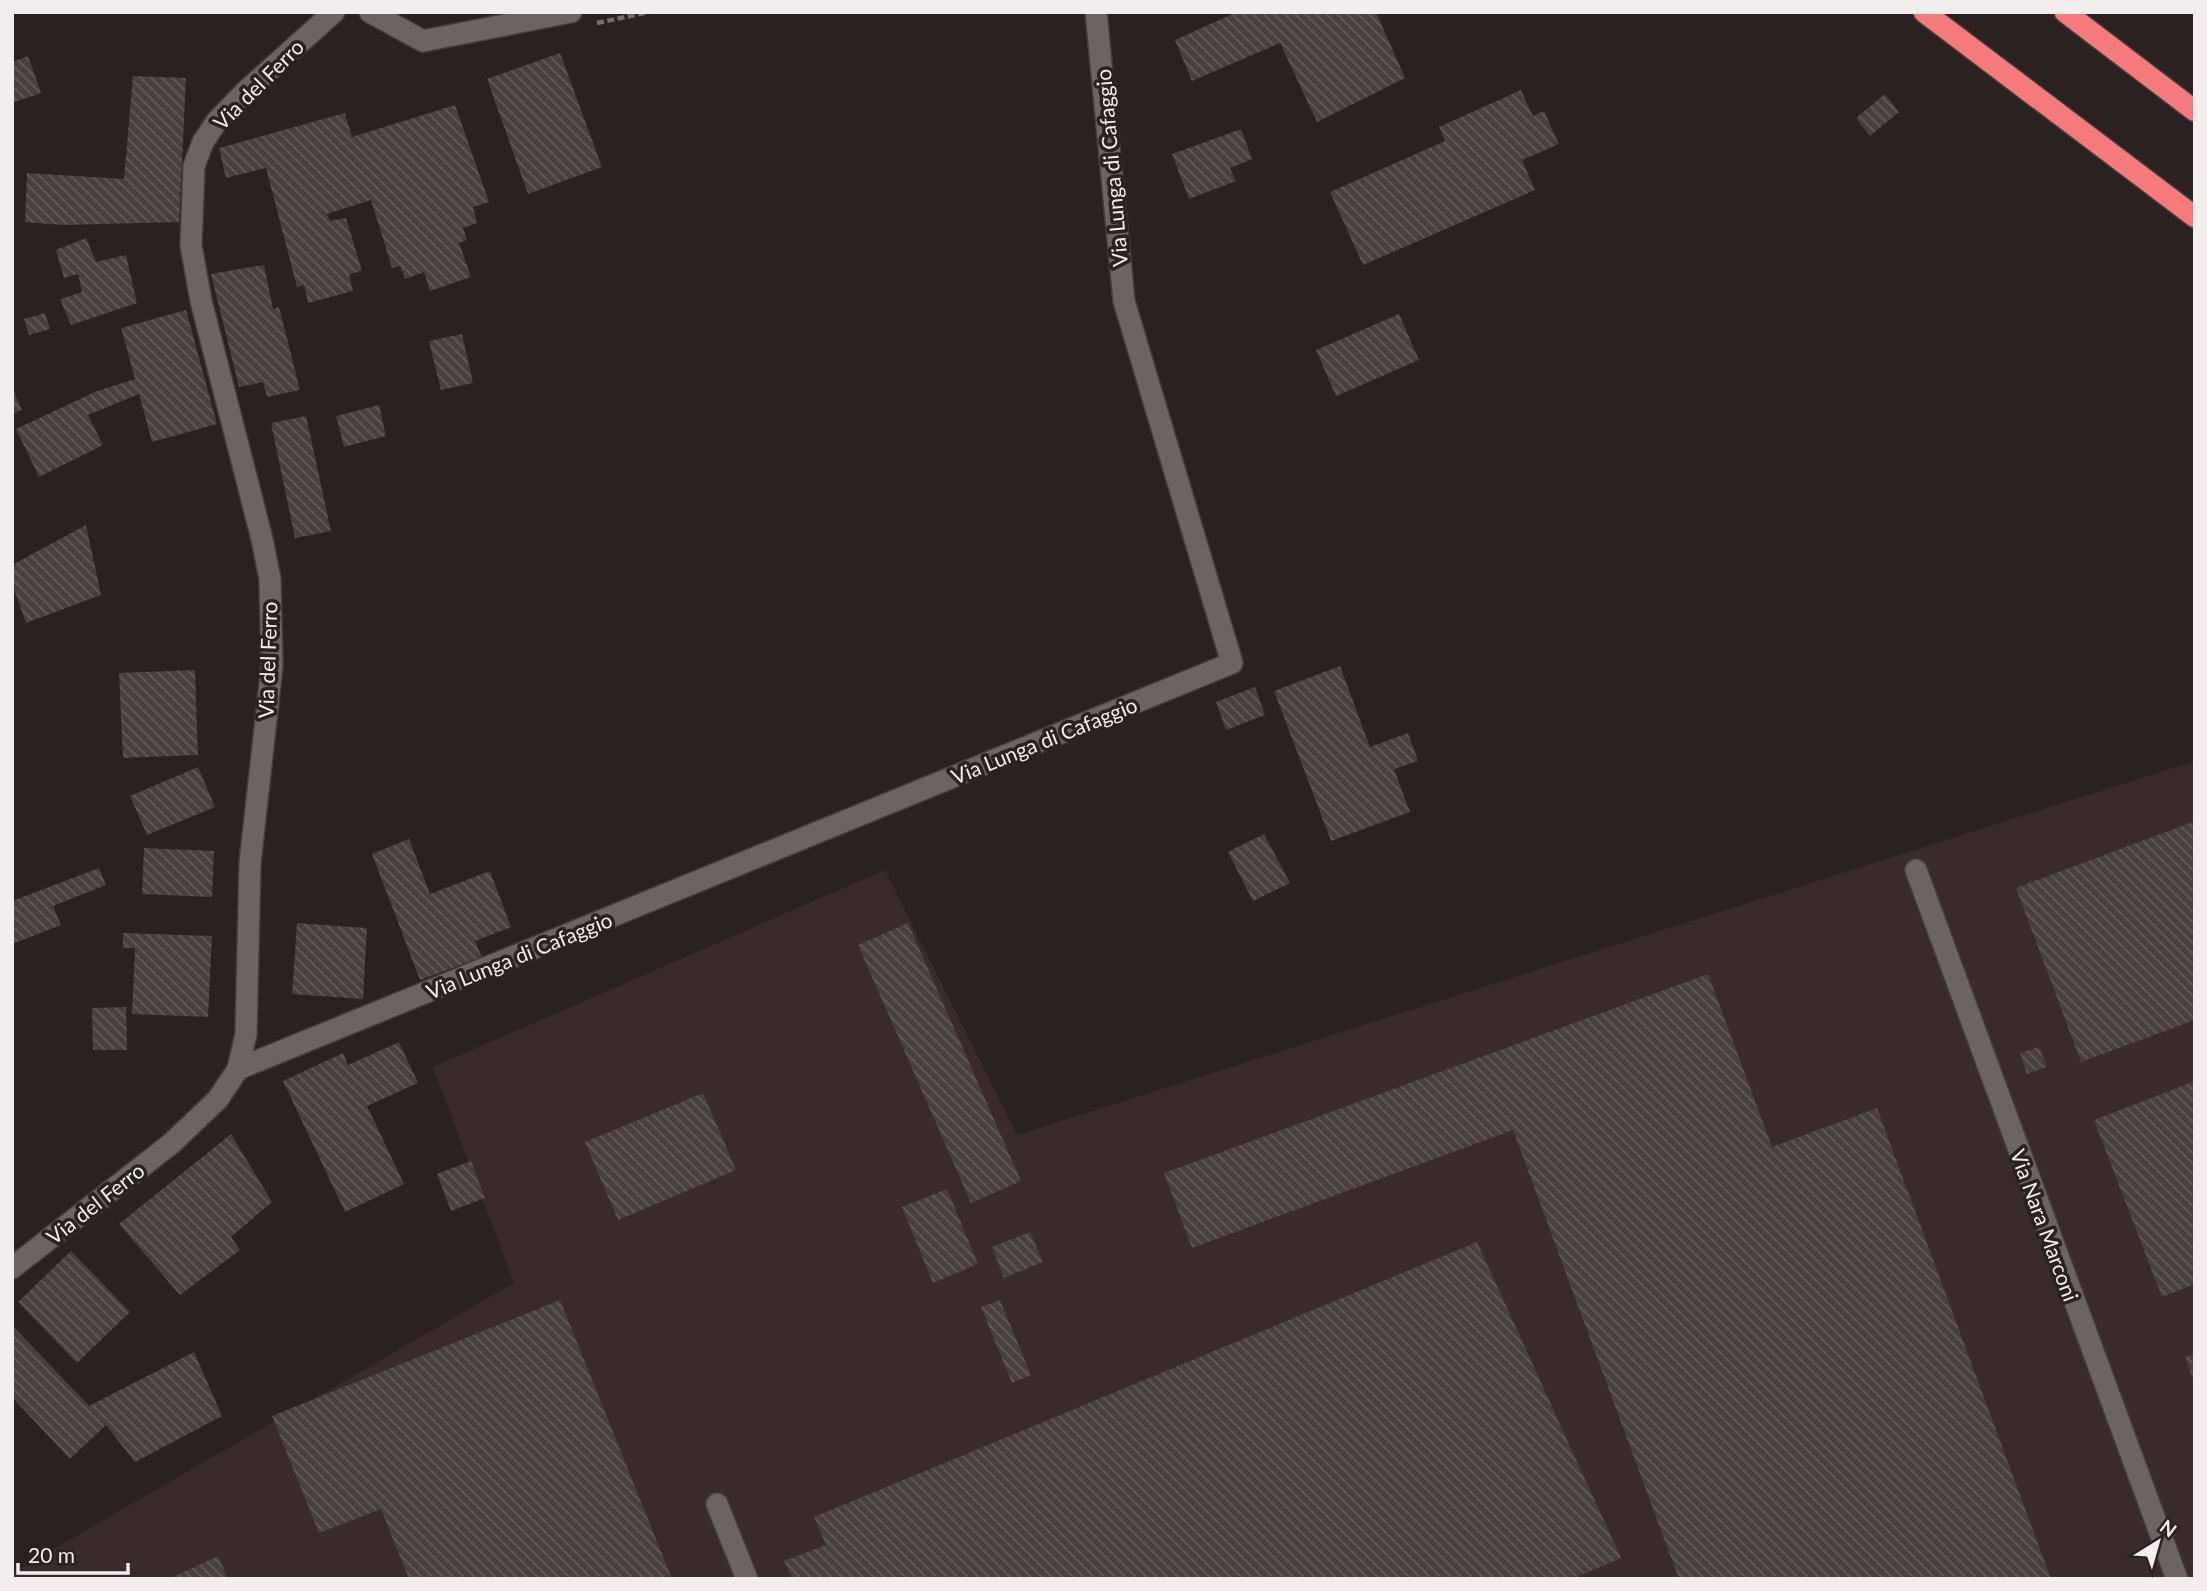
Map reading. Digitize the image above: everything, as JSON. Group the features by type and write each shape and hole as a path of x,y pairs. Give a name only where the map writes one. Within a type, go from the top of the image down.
{"highway":[{"path":"1924,12 2195,217"},
{"path":"2065,12 2195,111"}],"street":[{"name":"Via del Ferro","path":"12,1268 172,1143 218,1098 238,1069 246,1034 250,863 272,666 270,579 201,301 191,245 194,166 203,142 217,121 246,90 334,12"},
{"path":"370,12 423,41 571,12"},
{"name":"Via Lunga di Cafaggio","path":"238,1069 1232,663 1124,301 1096,12"},
{"name":"Via Nara Marconi","path":"1916,870 2177,1579"},
{"path":"717,1504 747,1579"}],"shaded area":[{"path":"2195,761 2195,1579 12,1579 12,1573 514,1283 433,1067 885,870 1017,1135"}],"building":[{"path":"1237,12 1376,12 1405,78 1317,122 1280,43 1192,81 1175,40"},
{"path":"560,53 602,167 528,194 487,79"},
{"path":"28,56 41,93 12,103 12,62"},
{"path":"133,76 186,78 179,222 63,225 25,222 27,173 124,179"},
{"path":"1521,90 1533,116 1544,111 1559,144 1522,160 1535,190 1363,265 1330,192 1445,141 1439,127"},
{"path":"1885,94 1899,112 1870,136 1856,118"},
{"path":"455,105 489,202 473,207 477,223 463,228 467,240 459,243 471,277 430,291 424,272 405,279 400,266 392,268 371,200 327,214 330,221 346,218 362,271 349,274 353,291 308,303 304,285 297,287 266,168 226,178 219,148 345,113 352,137"},
{"path":"1241,129 1252,159 1230,168 1236,181 1189,199 1172,154"},
{"path":"86,238 96,262 126,255 137,303 71,325 60,299 82,292 78,274 64,278 56,250"},
{"path":"264,265 273,309 279,307 300,390 267,397 263,382 239,387 211,274"},
{"path":"186,310 217,424 152,442 139,394 88,415 103,445 39,477 16,429 97,391 135,379 121,328"},
{"path":"45,313 50,329 29,335 24,319"},
{"path":"1399,314 1419,360 1336,396 1316,350"},
{"path":"462,334 473,383 441,390 429,341"},
{"path":"12,387 22,410 12,414"},
{"path":"379,405 386,436 344,447 336,416"},
{"path":"306,416 331,531 295,538 271,423"},
{"path":"86,525 101,595 26,623 12,583 12,565"},
{"path":"1340,666 1370,747 1408,733 1418,761 1394,769 1410,812 1331,841 1274,691"},
{"path":"195,670 198,755 123,758 119,673"},
{"path":"1255,687 1265,715 1226,730 1216,702"},
{"path":"198,767 215,807 147,835 130,796"},
{"path":"2195,821 2195,1020 2081,1062 2016,888"},
{"path":"1264,834 1290,883 1253,901 1228,852"},
{"path":"409,839 430,894 490,871 511,927 475,941 482,957 420,980 372,854"},
{"path":"144,848 214,851 212,897 142,894"},
{"path":"99,868 106,885 53,906 61,925 12,944 12,901"},
{"path":"297,923 367,928 363,999 292,994"},
{"path":"908,923 1021,1181 971,1203 858,945"},
{"path":"123,933 212,936 208,1017 132,1014 135,948 123,948"},
{"path":"1708,974 1772,1147 1877,1108 2051,1579 1679,1579 1513,1130 1192,1248 1164,1173"},
{"path":"126,1007 127,1050 93,1050 92,1008"},
{"path":"399,1042 418,1083 367,1106 404,1184 345,1212 283,1081 343,1053 348,1065"},
{"path":"2039,1047 2047,1067 2027,1074 2020,1053"},
{"path":"2195,1081 2195,1284 2162,1297 2094,1120"},
{"path":"703,1093 736,1170 618,1220 585,1142"},
{"path":"231,1134 272,1202 231,1237 240,1250 180,1295 119,1224"},
{"path":"471,1161 485,1198 451,1211 437,1174"},
{"path":"947,1189 978,1264 933,1283 902,1207"},
{"path":"1030,1232 1043,1262 1004,1278 992,1247"},
{"path":"1477,1242 1621,1558 1572,1579 792,1579 784,1561 826,1545 814,1517"},
{"path":"71,1251 130,1312 77,1363 18,1302"},
{"path":"560,1300 672,1579 409,1579 381,1509 319,1533 272,1416"},
{"path":"1000,1300 1031,1375 1012,1383 981,1307"},
{"path":"12,1325 89,1406 194,1352 222,1416 135,1462 106,1425 70,1459 12,1397"},
{"path":"2195,1354 2195,1382 2194,1382 2185,1357"},
{"path":"218,1556 228,1579 169,1579"}]}
